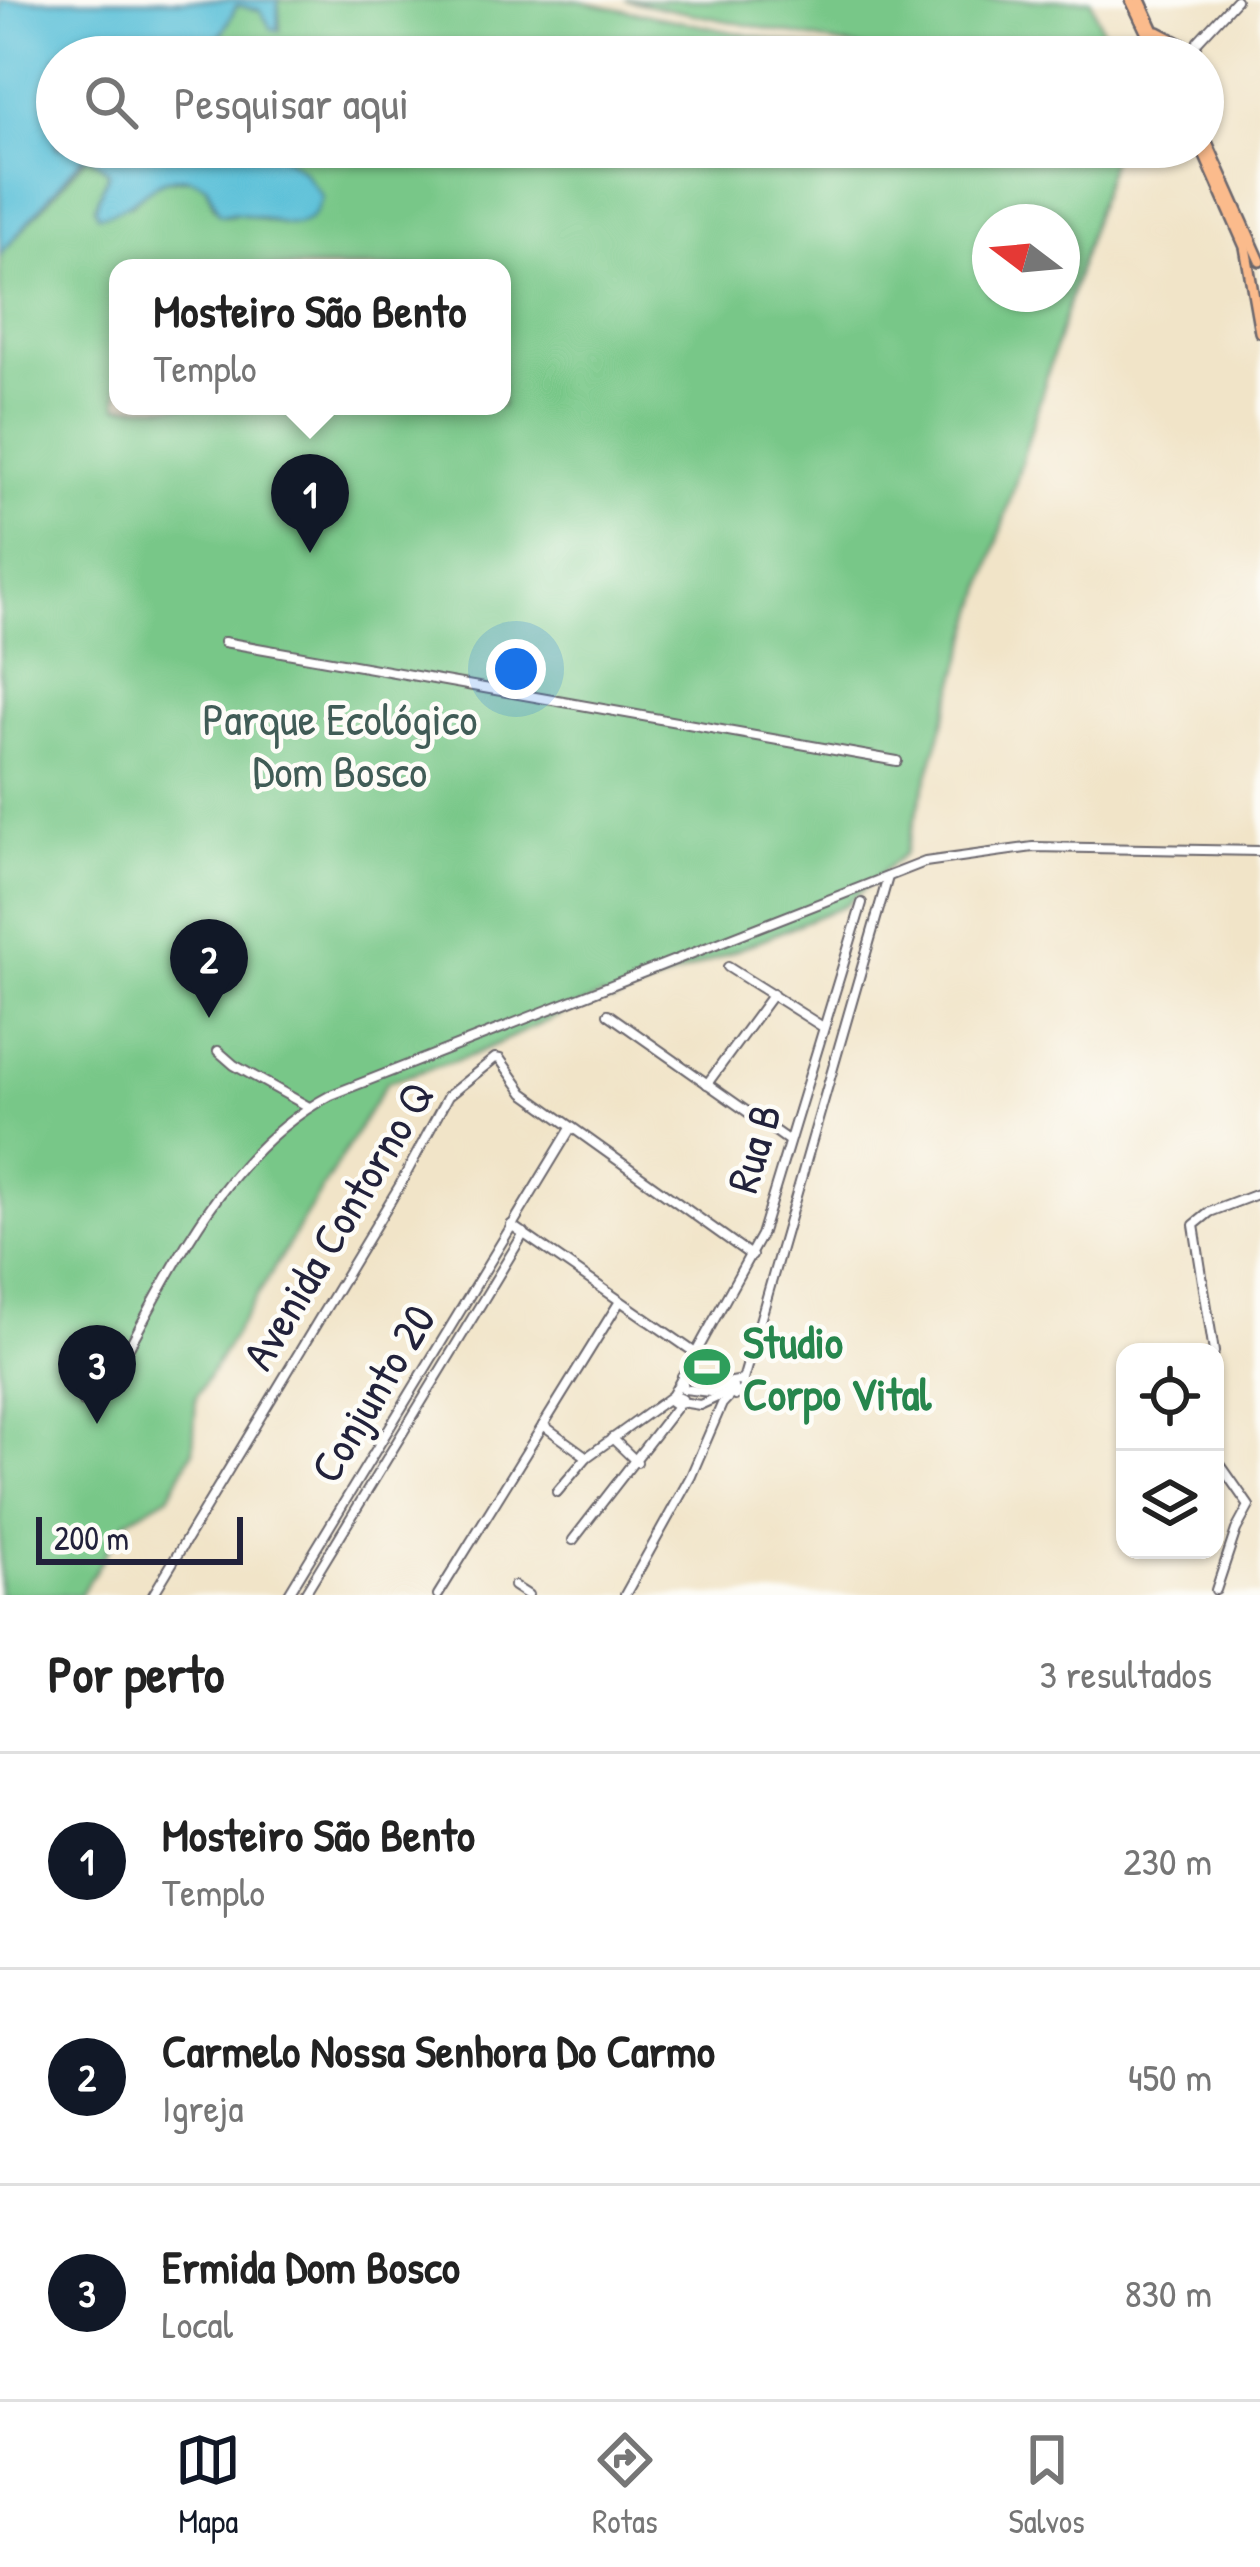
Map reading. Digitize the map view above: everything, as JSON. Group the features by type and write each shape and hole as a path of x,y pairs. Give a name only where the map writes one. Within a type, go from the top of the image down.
{"main road":[{"path":"1135,0 1156,36"},
{"path":"1135,0 1154,36"},
{"path":"1153,28 1163,36"},
{"path":"1210,168 1245,247 1260,332"},
{"path":"1218,168 1260,261"}],"street":[{"path":"1203,36 1236,0"},
{"path":"224,642 897,761"},
{"path":"94,1393 109,1380 209,1208 254,1151 309,1107 355,1085 888,875 950,856 1009,849 1260,851"},
{"path":"557,1492 611,1438 679,1398 744,1390 743,1380 888,875"},
{"name":"Rua B","path":"573,1540 637,1462 679,1398 682,1376 694,1352 752,1256 862,903"},
{"path":"728,967 824,1028"},
{"path":"707,1084 773,994"},
{"path":"608,1014 789,1141"},
{"path":"218,1051 309,1107"},
{"name":"Avenida Contorno Q","path":"153,1595 453,1089 498,1058 524,1093 752,1256"},
{"name":"Conjunto 20","path":"288,1595 571,1128"},
{"path":"1213,1343 1194,1225 1210,1212 1260,1193"},
{"path":"512,1225 694,1352"},
{"name":"Conjunto 20","path":"304,1595 524,1233"},
{"path":"438,1595 620,1301"},
{"path":"625,1595 734,1389"},
{"path":"543,1425 587,1457"},
{"path":"611,1438 637,1462"},
{"path":"1216,1590 1249,1506 1224,1470"},
{"path":"356,1484 350,1502 359,1503"},
{"path":"339,1511 349,1513 343,1529"},
{"path":"514,1586 528,1595"}],"green space":[{"path":"278,0 575,0 752,36 218,36 237,5 260,10 280,29"},
{"path":"625,0 1091,0 1105,36 801,36"},
{"name":"Parque Ecológico Dom Bosco","path":"77,168 107,168 109,172 95,207 131,205 157,181 195,178 207,186 214,207 225,216 240,214 282,224 303,171 299,168 1109,168 1080,265 1080,204 972,204 972,312 1066,312 905,853 845,905 611,1002 602,996 470,1056 387,1082 196,1397 193,1451 169,1496 126,1521 80,1595 0,1595 0,255"}],"water":[{"path":"0,0 278,0 278,31 260,10 237,5 220,36 36,36 36,168 74,168 0,255"},
{"path":"104,168 299,168 322,196 308,220 288,224 219,214 207,186 175,178 126,206 98,215 95,207 109,172"}],"place":[{"name":"Mosteiro São Bento","path":"310,553"},
{"name":"Carmelo Nossa Senhora Do Carmo","path":"209,1018"},
{"name":"Studio Corpo Vital","path":"707,1367"},
{"name":"Ermida Dom Bosco","path":"97,1424"}]}
